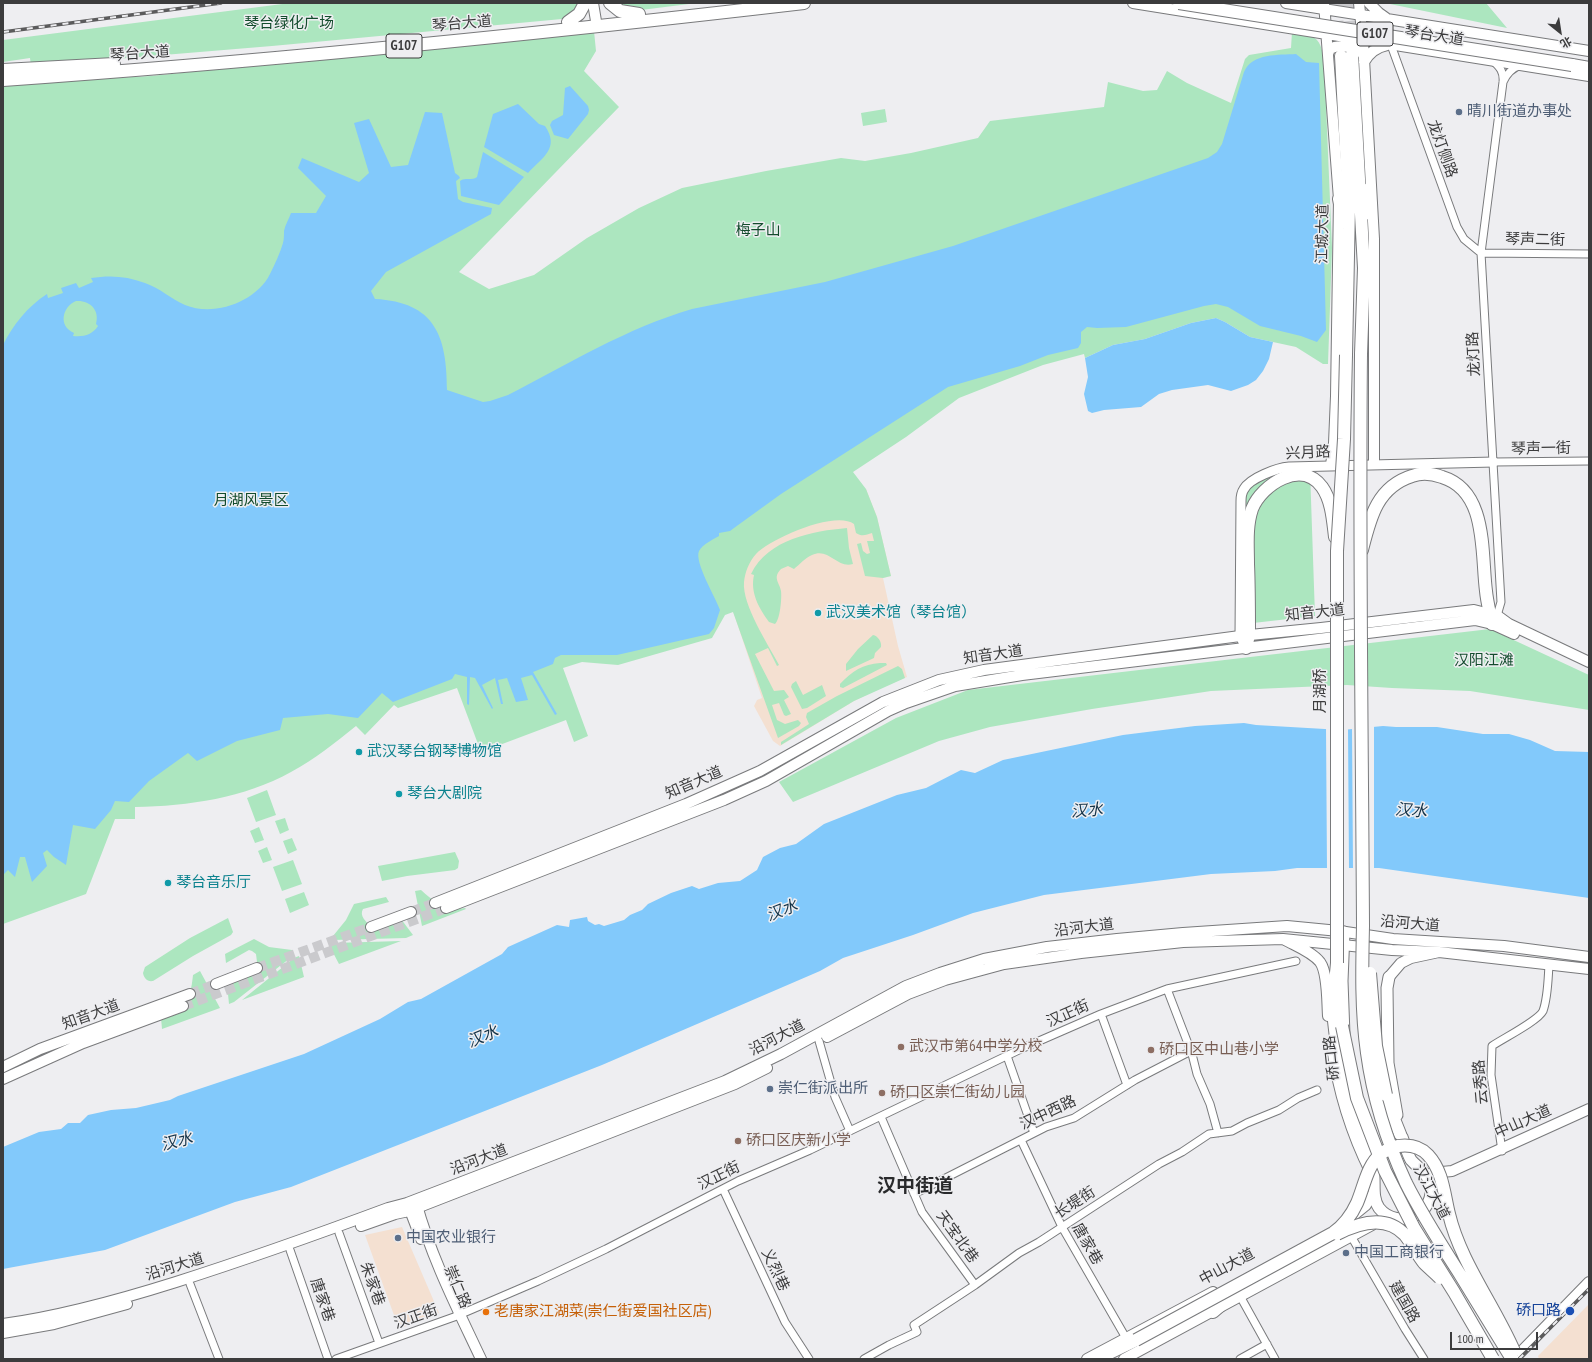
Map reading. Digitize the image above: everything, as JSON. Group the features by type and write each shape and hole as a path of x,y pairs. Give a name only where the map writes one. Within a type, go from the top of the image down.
{"highway":[{"path":"568,22 579,14 585,3"},
{"path":"610,3 620,11 639,14"},
{"name":"琴台大道","path":"3,70 143,63 568,22 599,23 639,14 734,3"},
{"name":"琴台大道","path":"3,80 196,65 804,3"},
{"name":"琴台大道","path":"1179,3 1572,61 1589,60"},
{"name":"琴台大道","path":"1227,3 1572,61 1589,68"},
{"name":"江城大道","path":"1355,57 1360,204 1363,227 1364,268 1361,354 1360,473 1362,551"},
{"name":"江城大道","path":"1346,355 1349,206 1355,57"},
{"path":"1363,227 1370,188"},
{"path":"1340,199 1349,248"},
{"name":"月湖桥","path":"1342,1026 1337,963 1337,551 1344,439 1346,355"},
{"path":"1400,1134 1386,1094 1376,1046 1369,961 1363,926 1362,551 1369,525 1382,496 1398,481 1420,473 1433,474 1446,478 1457,484 1466,494 1477,516 1482,540 1486,591 1493,618"},
{"path":"1246,648 1245,635 1249,519 1255,502 1266,488 1289,476 1304,475 1316,481 1325,491 1330,505 1337,551"},
{"name":"汉江大道","path":"1363,926 1362,975 1367,1054 1375,1093 1387,1135 1405,1181 1439,1242 1513,1359"},
{"path":"1337,963 1334,993 1334,1017 1340,1060 1354,1113 1364,1143"},
{"name":"汉江大道","path":"1342,1026 1356,1093 1382,1164 1397,1197 1414,1228 1454,1292 1493,1359"},
{"path":"1097,1359 1131,1339 1333,1233 1342,1224 1357,1203 1374,1161 1385,1151 1393,1147 1404,1146 1419,1148 1424,1151 1437,1167 1451,1222 1460,1249 1505,1331 1518,1359"},
{"path":"1212,1312 1253,1279 1349,1228 1368,1222 1378,1222 1392,1226 1403,1234 1424,1262 1454,1292"}],"main road":[{"path":"593,3 599,23"},
{"path":"599,3 599,23"},
{"name":"琴台大道","path":"1133,3 1589,76"},
{"name":"琴台大道","path":"1286,3 1324,6 1360,15 1589,51"},
{"name":"江城大道","path":"1359,3 1363,41 1355,57 1370,188 1374,239 1374,464"},
{"path":"1369,3 1379,13 1388,19"},
{"name":"江城大道","path":"1324,6 1340,199 1336,396 1334,443 1331,465"},
{"path":"1355,57 1389,45"},
{"path":"1328,54 1330,49 1336,46 1358,49 1355,57"},
{"name":"知音大道","path":"435,902 693,801 770,766 883,702 939,680 984,670 1245,635 1321,628 1474,610 1508,624 1589,662"},
{"name":"知音大道","path":"446,908 731,797 779,773 888,711 942,690 980,681 1493,618 1589,667"},
{"path":"371,927 410,912"},
{"name":"沿河大道","path":"3,1333 75,1318 190,1284 395,1214 412,1205 724,1081 785,1052 906,986 940,972 984,959 1047,947 1183,933 1287,926 1393,939 1504,946 1589,957"},
{"name":"硚口路","path":"1344,932 1343,1022 1349,1081 1364,1143 1373,1169 1374,1192"},
{"path":"1283,939 1314,957 1320,963 1325,978 1335,1072 1342,1100 1355,1138 1374,1179"},
{"name":"沿河大道","path":"3,1324 66,1313 138,1294 235,1263 388,1208 431,1202 735,1084 908,994 945,980 1004,964 1081,953 1183,942 1283,939 1392,950 1439,952 1589,969"},
{"name":"沿河大道","path":"1389,977 1401,963 1411,958 1439,952"},
{"path":"216,984 257,968"},
{"path":"1389,977 1387,988 1388,1063 1400,1134 1412,1162 1428,1177 1431,1195 1431,1217 1439,1237 1508,1359"},
{"name":"知音大道","path":"3,1067 40,1049 190,994"},
{"name":"知音大道","path":"3,1078 83,1043 183,1006"},
{"name":"中山大道","path":"1431,1195 1440,1182 1452,1175 1589,1109"},
{"name":"中山大道","path":"1423,1171 1432,1173 1452,1170 1589,1113"},
{"path":"1374,1192 1380,1209 1389,1216 1403,1219 1417,1216 1427,1206 1431,1195"},
{"name":"中山大道","path":"1087,1359 1131,1339 1351,1218 1366,1205 1374,1192"},
{"path":"422,1232 422,1220 431,1202"},
{"name":"崇仁路","path":"412,1205 474,1359"},
{"path":"395,1214 411,1220 422,1232"},
{"path":"1124,1359 1136,1356 1240,1296 1389,1216"},
{"path":"1403,1219 1424,1248 1490,1359"},
{"path":"1513,1359 1589,1282"},
{"name":"崇仁路","path":"457,1316 481,1359"}],"street":[{"name":"龙灯侧路","path":"1389,45 1457,227 1464,239 1481,253"},
{"path":"1493,61 1501,69 1504,77 1503,82"},
{"path":"1503,82 1509,72 1521,65"},
{"name":"龙灯路","path":"1493,618 1501,602 1481,253 1503,82"},
{"name":"琴声二街","path":"1481,253 1589,254"},
{"name":"琴声一街","path":"1494,462 1589,461"},
{"name":"兴月路","path":"1245,635 1241,501 1244,489 1251,482 1277,469 1331,465 1494,462"},
{"name":"汉正街","path":"336,1359 457,1316 538,1281 723,1189 850,1131 1007,1056 1101,1014 1167,989 1296,961"},
{"name":"云秀路","path":"1502,1150 1491,1075 1492,1046 1534,1020 1542,1012 1546,995 1549,965"},
{"path":"1167,989 1191,1052 1197,1074 1210,1104 1218,1133"},
{"path":"1101,1014 1127,1085"},
{"path":"819,1041 835,1097 850,1131"},
{"name":"汉中西路","path":"914,1194 1046,1127 1074,1118 1127,1085 1191,1052"},
{"path":"1007,1056 1034,1133"},
{"name":"长堤街","path":"864,1359 889,1344 917,1332 914,1325 976,1285 1019,1253 1209,1134 1232,1131 1279,1110 1298,1098 1317,1090"},
{"name":"天宝北巷","path":"881,1116 922,1212 976,1285"},
{"name":"唐家巷","path":"1021,1140 1062,1227 1131,1339"},
{"name":"义烈巷","path":"723,1189 785,1322 809,1359"},
{"name":"朱家巷","path":"339,1233 380,1343"},
{"name":"建国路","path":"1351,1236 1424,1359"},
{"name":"唐家巷","path":"290,1250 328,1359"},
{"path":"190,1284 219,1359"},
{"path":"1240,1296 1275,1359"},
{"path":"1240,1359 1267,1344"}],"shaded area":[{"path":"866,489 877,517 891,576 883,578 898,646 907,677 854,701 780,746 773,741 754,706 757,700 762,698 721,575 725,557"},
{"path":"402,1227 439,1313 399,1329 365,1235"},
{"path":"1589,1304 1589,1359 1539,1359 1538,1356"}],"green space":[{"name":"琴台绿化广场","path":"290,3 581,3 567,18 562,19 272,46 31,66 30,58 3,62 3,40"},
{"path":"613,3 697,3 633,11"},
{"path":"1389,3 1486,3 1507,28 1390,4"},
{"name":"月湖风景区","path":"594,31 596,51 584,71 619,107 459,272 489,289 534,275 587,238 639,208 682,188 841,158 865,161 911,153 978,138 990,121 1104,107 1108,82 1143,91 1157,90 1167,71 1187,83 1231,103 1245,59 1249,55 1291,48 1292,32 1310,36 1320,45 1324,58 1332,248 1328,364 1323,364 1296,347 1250,337 1216,318 1191,323 1145,339 1113,345 1085,358 1084,354 1043,365 959,398 906,437 853,472 866,489 877,517 891,576 883,578 865,576 857,544 861,543 863,551 867,554 870,553 867,541 874,541 872,533 860,535 856,533 854,524 845,521 818,523 788,534 763,548 756,554 749,564 744,582 744,591 747,602 751,613 779,665 777,666 768,648 755,654 774,691 784,690 789,697 784,700 791,714 786,716 784,715 779,703 772,705 777,720 785,724 798,720 801,723 799,726 778,738 733,612 725,615 712,638 618,665 582,662 563,668 588,736 574,742 566,720 481,752 457,688 398,708 394,705 365,735 356,726 308,762 273,781 216,799 176,805 135,807 135,819 115,819 86,894 3,924 3,84 151,76"},
{"path":"885,109 887,122 863,126 861,113"},
{"path":"1310,470 1315,616 1253,623 1245,498 1248,489 1275,472"},
{"path":"847,528 849,548 853,564 842,564 828,556 818,553 807,558 794,569 788,566 781,569 777,575 777,580 781,591 779,614 775,624 769,622 756,600 753,588 754,575 751,574 759,562 768,552 793,539 834,529"},
{"name":"汉阳江滩","path":"1490,629 1589,675 1589,710 1470,691 1347,685 1211,691 1092,709 990,727 939,741 793,802 779,782 896,718 968,690"},
{"path":"873,635 878,638 881,645 875,653 874,658 846,671 846,664 858,649"},
{"path":"886,663 887,665 843,688 840,687 840,684 844,679 858,669 868,665"},
{"path":"898,666 902,669 905,678 854,701 781,745 781,742 809,724 806,717 807,713 837,696"},
{"path":"796,681 803,695 822,685 826,696 807,708 802,709 791,687"},
{"path":"267,790 276,815 256,822 247,798"},
{"path":"285,818 289,830 280,834 275,821"},
{"path":"259,827 264,840 255,843 250,831"},
{"path":"292,838 297,850 288,854 283,841"},
{"path":"267,847 272,860 263,863 258,851"},
{"path":"455,852 459,861 458,868 455,870 407,876 382,881 378,866"},
{"path":"293,860 302,884 282,891 273,867"},
{"path":"421,890 441,905 458,909 466,909 422,926 415,891"},
{"path":"304,892 309,905 290,913 285,899"},
{"path":"386,897 389,902 363,909 362,914 364,918 371,927 401,919 413,935 406,938 333,940 333,936 346,920 354,904"},
{"path":"228,918 233,932 231,935 193,956 153,981 149,981 145,978 143,973 145,967 190,938"},
{"path":"254,939 269,947 292,950 294,955 234,1002 229,1004 227,984 258,970 256,954 252,951 249,950 226,963 225,954"},
{"path":"401,941 339,964 329,945 333,943"},
{"path":"299,956 304,977 242,1000 294,958"},
{"path":"200,971 220,1008 162,1029 161,1018 176,1010 185,1002 190,992 193,975"}],"water":[{"name":"月湖风景区","path":"1296,54 1306,62 1319,63 1326,330 1317,342 1301,336 1260,326 1228,307 1216,304 1126,327 1087,327 1081,332 1081,343 1078,348 1048,355 1020,366 948,387 781,494 730,531 719,533 719,536 703,546 699,551 698,556 702,571 720,610 714,628 709,634 617,655 561,655 555,658 553,664 533,672 557,714 555,715 532,675 521,678 528,700 516,702 507,678 498,680 503,704 501,704 495,678 482,685 493,708 492,709 475,678 470,677 469,705 467,704 467,677 455,674 452,679 393,702 382,693 358,718 328,714 283,718 280,730 237,741 197,761 188,753 149,781 129,802 115,801 111,810 95,829 73,825 66,865 47,850 43,853 47,866 32,882 25,857 20,857 15,877 8,870 3,875 3,345 11,330 21,317 47,294 48,298 63,293 61,288 76,283 79,288 93,282 91,278 112,276 132,279 145,283 180,303 196,308 221,308 245,299 264,284 270,274 282,247 284,231 291,213 316,213 326,196 298,168 302,158 359,182 369,173 354,123 369,119 391,167 408,165 425,112 442,113 455,173 460,178 456,181 458,199 463,202 492,208 491,214 386,272 371,291 375,299 395,302 412,307 424,315 434,325 440,338 444,353 447,390 483,402 490,401 508,395 621,336 668,317 692,309 825,282 953,246 1208,158 1217,152 1222,144 1244,72 1248,66 1253,61 1267,56","holes":["76,301 86,302 93,307 97,314 96,324 98,326 93,332 87,335 73,336 74,333 69,330 64,321 65,312 71,304"]},
{"path":"570,86 588,106 589,110 588,114 568,139 554,135 550,125 552,121 563,115 565,88"},
{"path":"518,104 539,124 545,126 551,140 548,152 528,173 484,147 493,114"},
{"path":"483,152 524,177 499,205 461,196 460,181 477,177"},
{"path":"1216,318 1250,337 1273,342 1269,359 1263,371 1256,380 1248,385 1231,391 1208,385 1172,390 1159,394 1141,407 1104,410 1092,413 1088,411 1084,394 1088,377 1085,358 1113,345 1145,339 1191,323"},
{"name":"汉水","path":"1244,723 1342,730 1383,726 1437,727 1483,734 1509,734 1530,740 1555,751 1589,752 1589,898 1379,868 1297,868 1275,871 1211,874 1044,895 973,913 843,958 820,971 602,1065 291,1187 235,1202 105,1250 3,1269 3,1147 39,1132 61,1129 68,1123 80,1123 88,1115 111,1110 136,1108 170,1100 304,1054 380,1019 408,1002 421,999 502,954 508,947 557,925 569,927 570,920 587,917 588,921 595,925 599,924 604,926 624,920 630,915 642,910 648,904 671,893 692,886 699,889 718,883 740,881 757,870 763,857 780,848 796,844 824,824 897,795 926,788 961,770 975,773 1003,760 1123,735 1195,726"}],"pier":[{"path":"1374,725 1374,870 1353,870 1352,728"},
{"path":"1326,727 1348,728 1349,870 1327,870"}],"tunnel":[{"path":"1336,3 1339,38"},
{"path":"1348,3 1352,39"},
{"path":"411,912 435,903"},
{"path":"183,1006 446,908"},
{"path":"257,968 371,927"},
{"path":"190,994 216,984"}],"railway":[{"path":"3,32 221,3"},
{"path":"1519,1359 1589,1289"}],"place":[{"name":"晴川街道办事处","path":"1459,112"},
{"name":"武汉美术馆（琴台馆）","path":"818,613"},
{"name":"武汉琴台钢琴博物馆","path":"359,752"},
{"name":"琴台大剧院","path":"399,794"},
{"name":"琴台音乐厅","path":"168,883"},
{"name":"武汉市第64中学分校","path":"901,1047"},
{"name":"硚口区中山巷小学","path":"1151,1050"},
{"name":"崇仁街派出所","path":"770,1089"},
{"name":"硚口区崇仁街幼儿园","path":"882,1093"},
{"name":"硚口区庆新小学","path":"738,1141"},
{"name":"中国农业银行","path":"398,1238"},
{"name":"中国工商银行","path":"1346,1253"},
{"name":"硚口路","path":"1570,1311"},
{"name":"老唐家江湖菜(崇仁街爱国社区店)","path":"486,1312"}],"district":[{"name":"汉中街道","path":"915,1187"}],"park label":[{"name":"梅子山","path":"758,231"}]}
